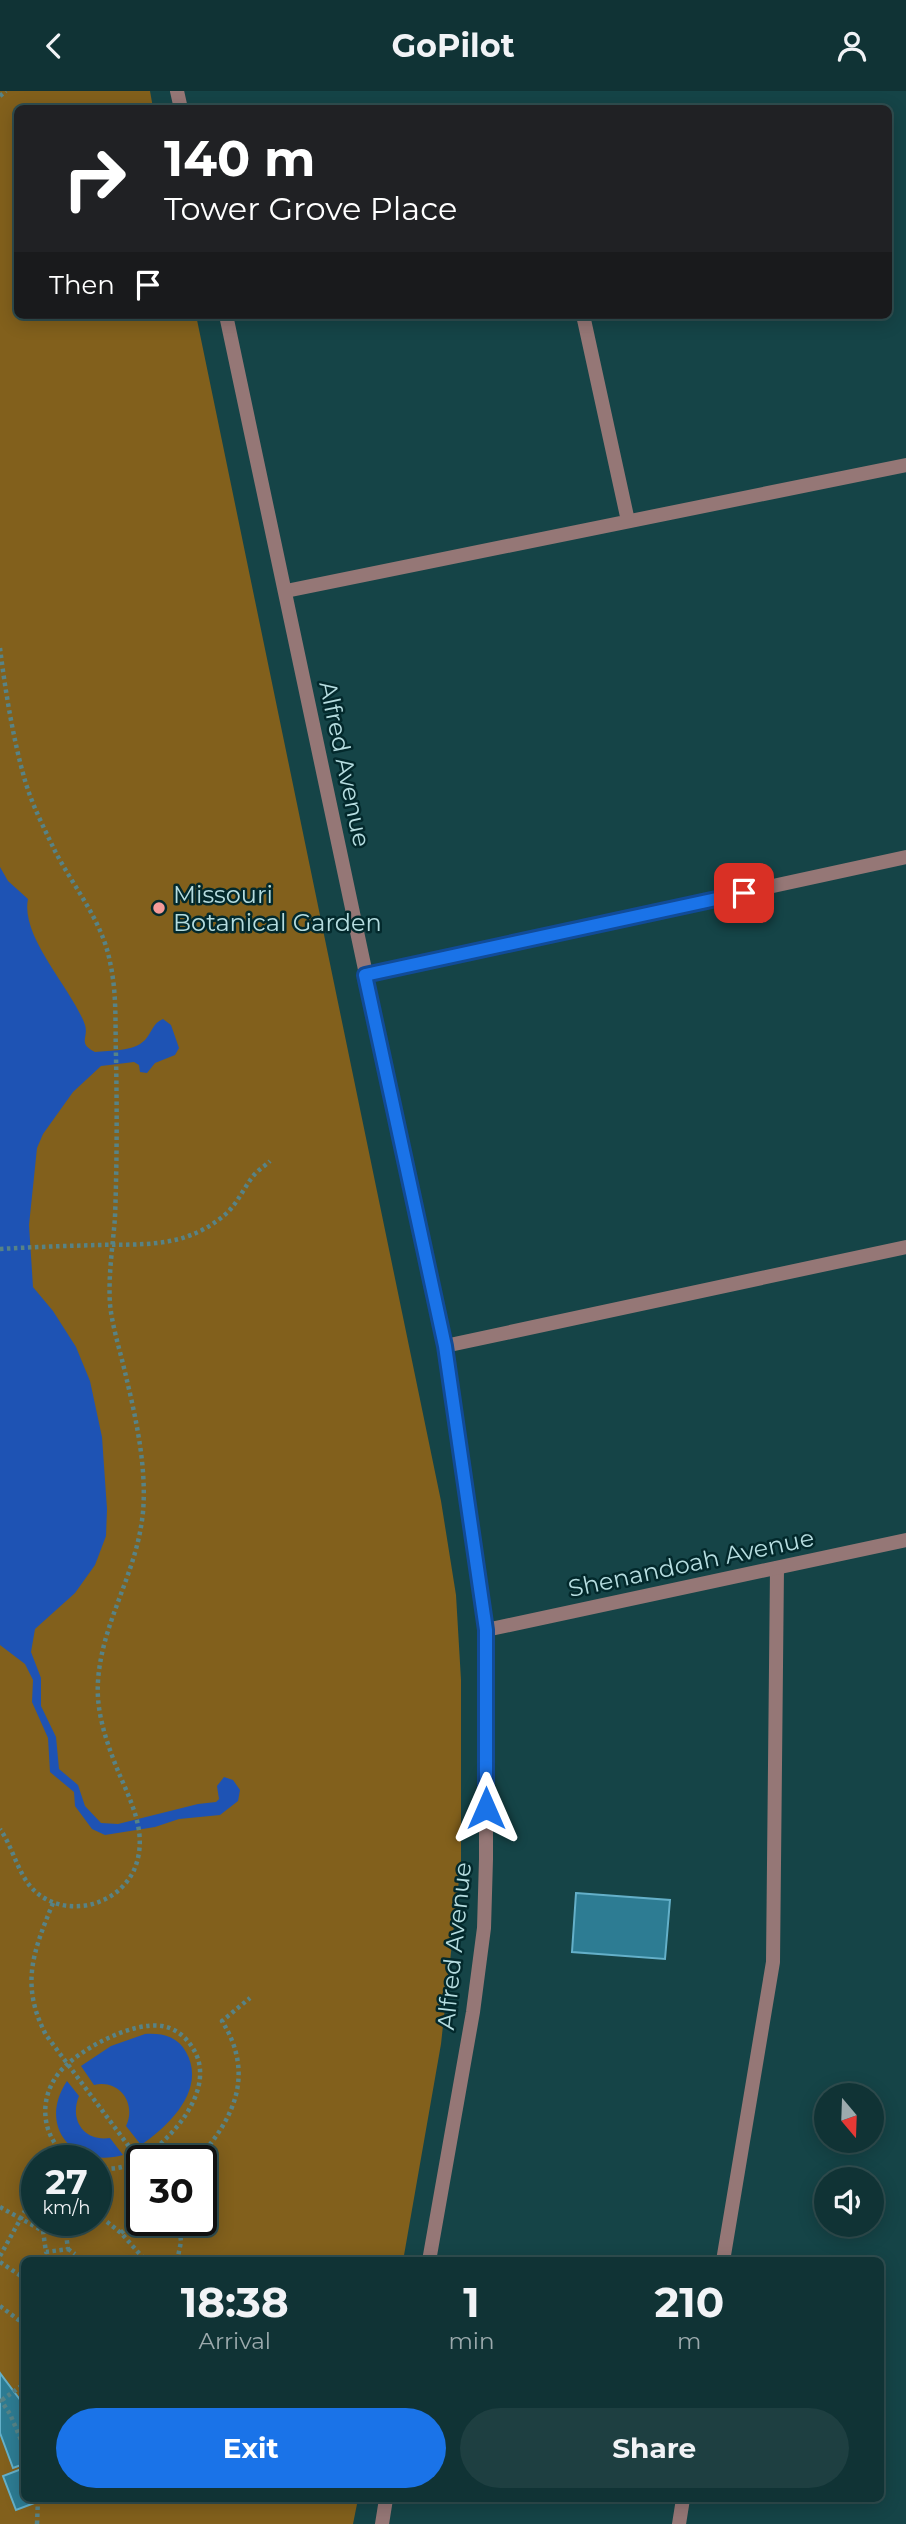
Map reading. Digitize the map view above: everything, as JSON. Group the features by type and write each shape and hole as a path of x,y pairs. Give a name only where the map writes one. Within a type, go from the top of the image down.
{"street":[{"name":"Alfred Avenue","path":"227,319 445,1346 486,1630 484,1928 473,2012 430,2257"},
{"path":"584,319 628,521"},
{"path":"286,591 906,465"},
{"path":"365,975 906,857"},
{"path":"445,1346 906,1247"},
{"name":"Shenandoah Avenue","path":"486,1630 906,1541"},
{"path":"724,2257 774,1962 777,1568"},
{"path":"382,2524 386,2502"},
{"path":"679,2524 683,2502"}],"path":[{"path":"0,96 6,91"},
{"path":"0,648 24,778 57,856 99,925 110,960 115,1000 117,1173 111,1307 141,1455 143,1509 136,1556 101,1655 98,1704 109,1749 137,1815 138,1856 133,1871 124,1886 111,1897 92,1905 78,1907 53,1903 30,1886 0,1829"},
{"path":"0,1249 113,1244 133,1246 166,1242 203,1230 233,1208 255,1174 270,1161"},
{"path":"53,1903 34,1950 30,1991 38,2020 46,2035 128,2145"},
{"path":"210,2145 219,2134 236,2099 239,2063 235,2044 222,2021 250,1998"},
{"path":"56,2145 46,2121 47,2097 59,2073 109,2038 141,2027 162,2026 179,2033 187,2040 195,2050 201,2073 199,2087 191,2106 158,2145"},
{"path":"0,2207 21,2217 0,2256"},
{"path":"112,2226 142,2257"},
{"path":"121,2234 126,2229"},
{"path":"43,2236 45,2254 68,2249"},
{"path":"66,2236 68,2249 75,2254"},
{"path":"178,2257 181,2236"},
{"path":"0,2262 21,2276"},
{"path":"0,2306 21,2322"},
{"path":"21,2386 1,2399 21,2441"},
{"path":"37,2524 38,2502"}],"shaded area":[{"name":"Missouri Botanical Garden","path":"0,91 150,91 152,105 14,105 14,319 197,319 441,1501 456,1595 461,1680 461,1861 441,2044 404,2257 21,2257 21,2502 357,2502 353,2524 0,2524"}],"water":[{"path":"0,867 8,881 28,899 32,930 79,1011 86,1030 86,1046 95,1052 134,1047 145,1040 155,1025 163,1019 171,1025 179,1048 175,1055 155,1063 147,1073 140,1072 139,1065 134,1062 101,1066 73,1092 43,1134 37,1148 29,1225 33,1287 53,1311 76,1347 90,1381 102,1437 107,1509 106,1536 95,1565 75,1593 35,1629 31,1652 41,1678 41,1706 56,1737 59,1769 78,1785 85,1806 101,1823 118,1824 216,1802 219,1799 217,1786 224,1777 233,1780 240,1790 238,1801 220,1815 179,1819 155,1827 105,1835 92,1829 75,1806 74,1792 50,1772 48,1738 32,1702 33,1680 25,1664 0,1645"},
{"path":"145,2034 163,2035 178,2042 186,2052 191,2066 192,2079 182,2105 163,2128 141,2145 126,2126 129,2109 124,2095 111,2086 94,2085 81,2066 111,2046"},
{"path":"67,2081 79,2096 76,2113 81,2127 93,2137 110,2138 123,2155 112,2157 112,2145 70,2145 58,2128 56,2114 59,2098"}],"building":[{"path":"576,1893 670,1900 665,1959 572,1952"},
{"path":"0,2373 21,2401 21,2465 13,2468 0,2433"},
{"path":"21,2469 21,2502 37,2502 16,2510 3,2476"}],"place":[{"name":"Missouri Botanical Garden","path":"159,908"}],"route":[{"path":"486,1808 486,1630 445,1346 365,975 744,893"}]}
